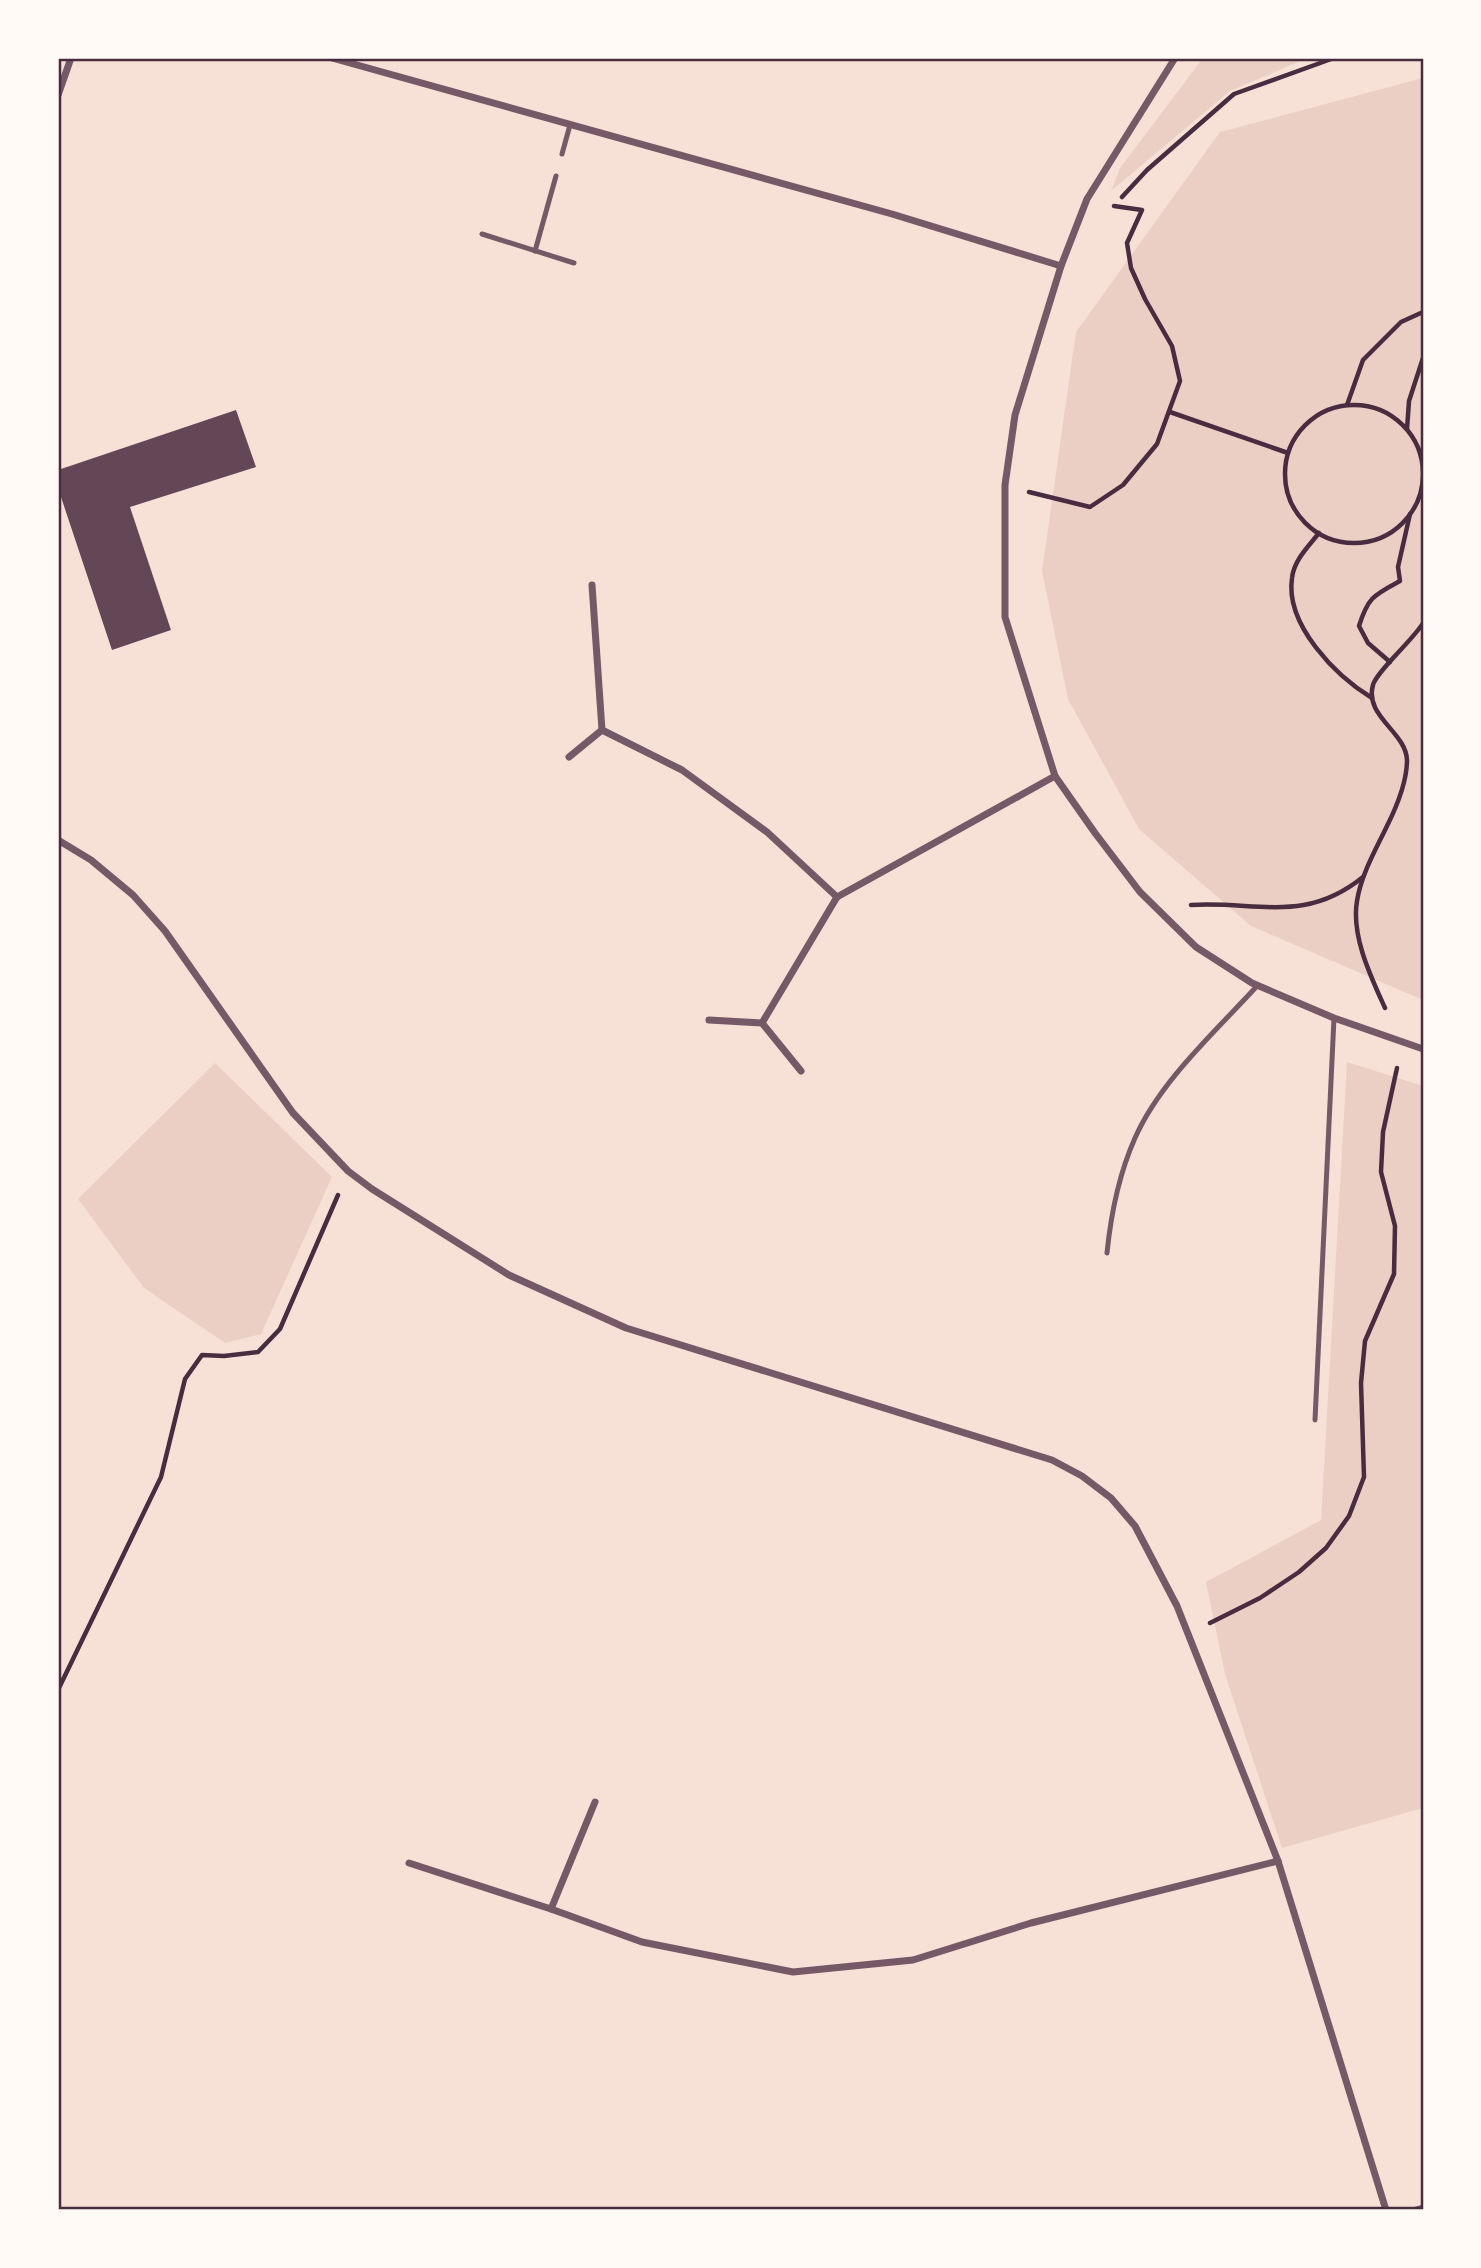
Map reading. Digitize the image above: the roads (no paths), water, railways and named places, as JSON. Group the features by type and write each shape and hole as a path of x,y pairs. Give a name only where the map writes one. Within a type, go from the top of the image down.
{"street":[{"path":"58,95 71,58"},
{"path":"332,58 892,214 1061,266"},
{"path":"1175,58 1087,199 1061,266 1015,415 1004,485 1005,617 1055,776 1140,892 1196,947 1257,986 1334,1018 1423,1049"},
{"path":"592,585 603,730"},
{"path":"603,730 682,770 767,832 837,897"},
{"path":"569,757 603,730"},
{"path":"762,1023 837,897 1055,776"},
{"path":"58,840 91,860 133,895 165,931 293,1113 348,1171 509,1275 626,1328 1052,1460 1082,1476 1111,1498 1135,1526 1177,1606 1278,1861 1386,2210"},
{"path":"709,1020 762,1023 801,1071"},
{"path":"551,1909 596,1802"},
{"path":"409,1863 642,1942 793,1972 913,1960 1031,1923 1278,1861"},
{"path":"1416,2210 1423,2208"}],"lane":[{"path":"562,154 570,125"},
{"path":"535,251 556,176"},
{"path":"482,234 574,263"},
{"path":"1107,1253 1111,1215 1136,1136 1160,1095 1257,986"},
{"path":"1315,1420 1334,1018"}]}
